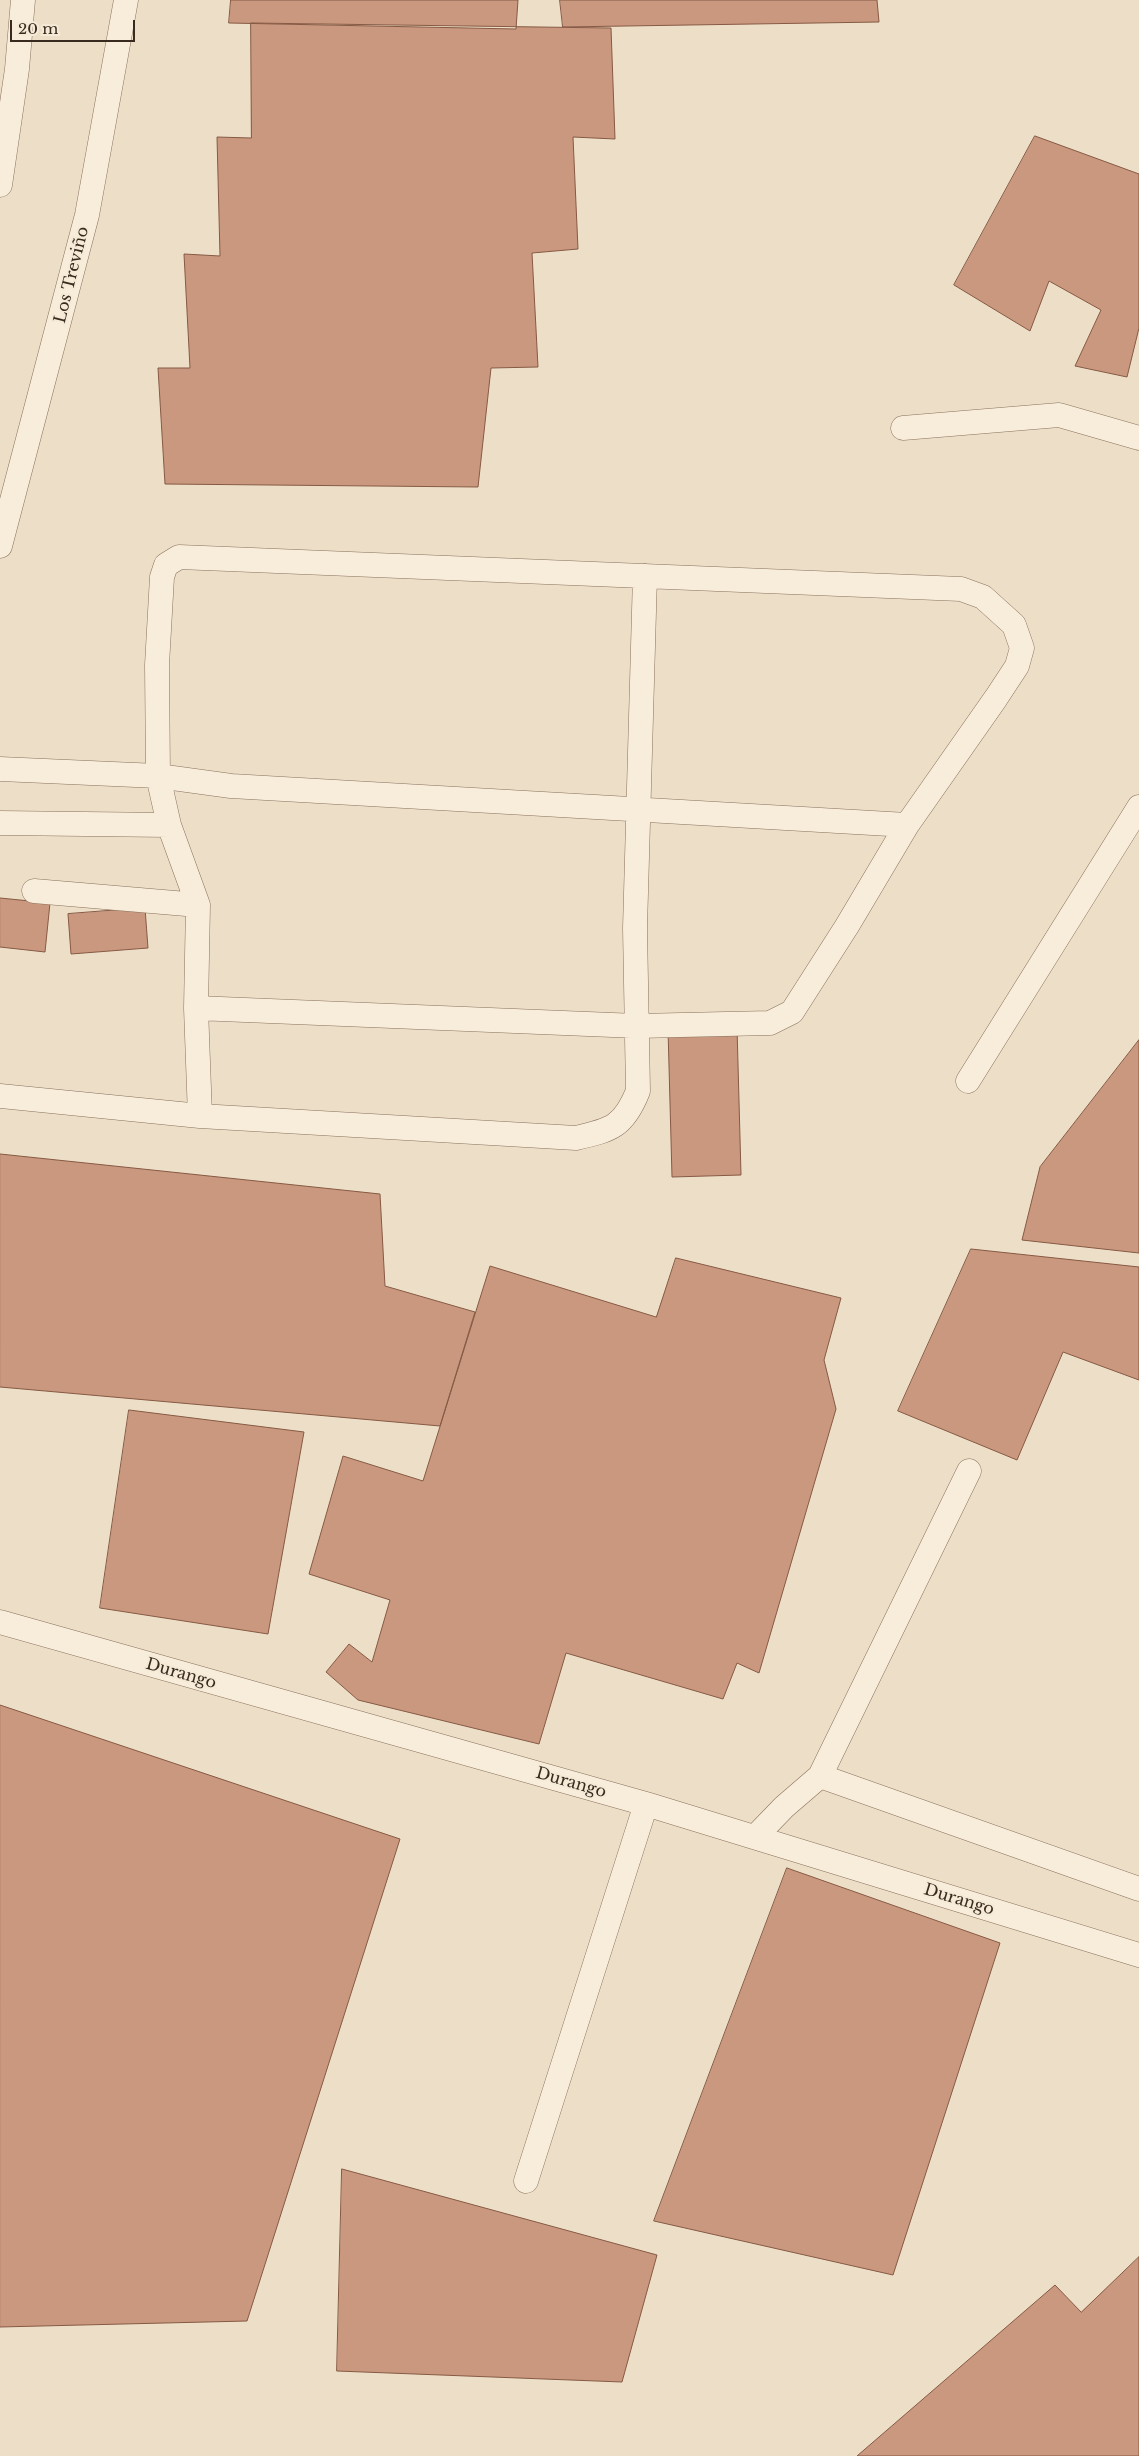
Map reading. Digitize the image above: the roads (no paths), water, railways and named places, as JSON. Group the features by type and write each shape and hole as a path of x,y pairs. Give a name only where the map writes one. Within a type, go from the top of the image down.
{"lane":[{"path":"0,185 17,69 24,0"},
{"name":"Los Treviño","path":"0,546 87,215 126,0"},
{"path":"903,428 1059,416 1139,438"},
{"path":"196,1008 637,1026 770,1023 787,1016 847,926 907,825 1017,666 1022,648 1014,625 999,609 983,597 962,588 189,556 171,560 166,565 162,576 157,665 158,776 169,825 198,905 196,1008 200,1116"},
{"path":"0,1096 200,1116 576,1138 599,1133 618,1124 630,1111 638,1091 634,928 645,576"},
{"path":"0,769 158,776 231,786 907,825"},
{"path":"968,1081 1139,807"},
{"path":"0,824 169,825"},
{"path":"34,891 198,905"},
{"path":"755,1837 784,1807 820,1776 969,1471"},
{"name":"Durango","path":"0,1622 646,1804 1139,1955"},
{"path":"820,1776 1139,1889"},
{"path":"526,2181 646,1804"}]}
